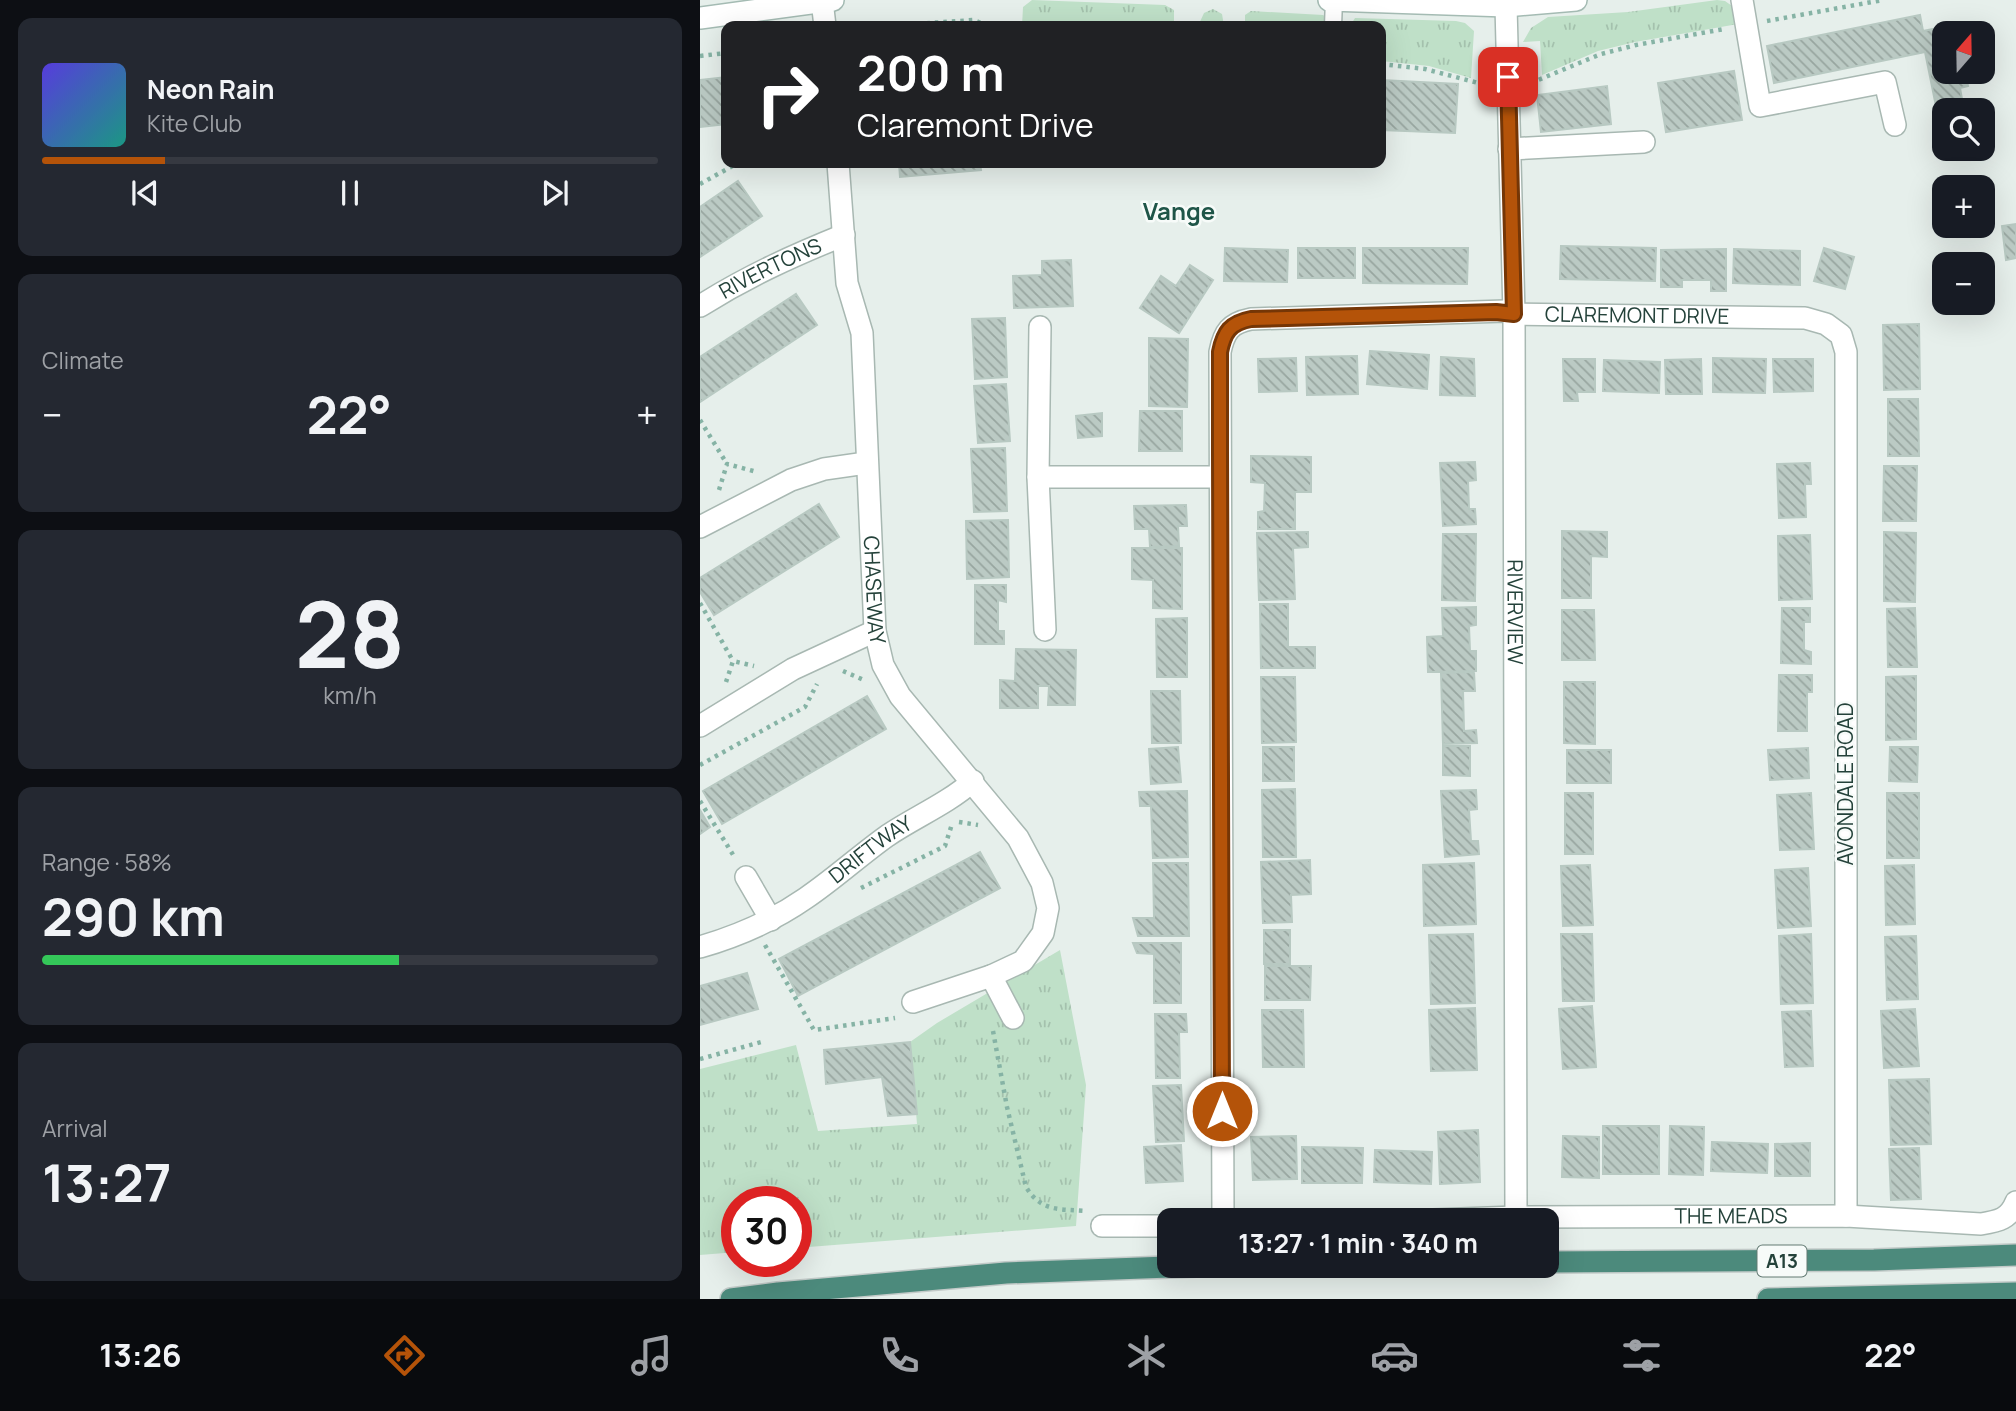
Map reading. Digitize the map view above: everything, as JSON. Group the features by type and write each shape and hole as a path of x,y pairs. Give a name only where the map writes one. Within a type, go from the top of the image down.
{"highway":[{"name":"A13","path":"1559,1262 1874,1260 2016,1255"},
{"path":"732,1299 1006,1273 1157,1267"},
{"name":"A13","path":"1768,1299 2016,1293"}],"street":[{"path":"1332,0 1506,6 1576,0"},
{"path":"1742,0 1760,106 1885,82 1895,125"},
{"path":"700,18 828,1 826,21"},
{"name":"RIVERVIEW","path":"1506,6 1514,314 1516,1208"},
{"path":"1509,149 1644,142"},
{"name":"CHASEWAY","path":"838,168 846,283 862,333 875,631 883,665 900,696 1018,838 1042,883 1048,908 1043,933 1023,961 991,976"},
{"name":"RIVERTONS","path":"700,306 743,279 844,235"},
{"name":"CLAREMONT DRIVE","path":"1220,477 1220,352 1229,327 1239,321 1496,312 1805,318 1826,324 1841,335 1846,352"},
{"path":"1040,327 1038,477 1045,630"},
{"name":"AVONDALE ROAD","path":"1846,352 1846,1216"},
{"path":"700,527 791,480 824,469 866,463"},
{"path":"1038,477 1220,477 1223,1208"},
{"path":"700,726 793,669 875,631"},
{"name":"DRIFTWAY","path":"700,947 773,929 807,898 889,835 954,796 972,781"},
{"path":"746,877 773,929"},
{"path":"913,1002 991,976 1013,1018"},
{"name":"THE MEADS","path":"1559,1217 1846,1216 1981,1224 2000,1221 2012,1213 2016,1202"},
{"path":"1102,1226 1157,1226"}],"lane":[{"path":"1332,0 1333,21"}],"path":[{"path":"1523,86 1601,54 1636,45 1883,0"},
{"path":"700,56 721,54"},
{"path":"700,184 729,168"},
{"path":"700,420 727,464 768,475"},
{"path":"718,494 727,464"},
{"path":"700,603 733,661 757,667"},
{"path":"726,684 733,661"},
{"path":"831,671 852,673 869,685"},
{"path":"700,765 805,707 819,679"},
{"path":"700,801 746,877"},
{"path":"849,894 945,846 953,822 978,825"},
{"path":"773,929 765,945 814,1030 914,1015 913,1002"},
{"path":"1013,1018 992,1025 1007,1107 1026,1187 1033,1199 1043,1206 1095,1212 1102,1226"},
{"path":"700,1059 765,1041"}],"green space":[{"path":"1032,0 1165,5 1174,10 1174,21 1022,21 1023,7"},
{"path":"1725,1 1735,8 1738,24 1598,51 1542,75 1540,41 1523,42 1531,28 1548,17 1628,12"},
{"path":"1213,9 1222,14 1223,21 1200,21 1204,13"},
{"path":"1251,11 1323,15 1329,21 1245,21 1245,15"},
{"path":"1355,18 1465,23 1474,31 1471,78 1429,66 1386,62 1386,21 1353,21"},
{"path":"1060,950 1086,1085 1076,1226 812,1247 812,1186 721,1186 721,1253 700,1255 700,1069 796,1045 818,1131 917,1124 910,1042"}],"building":[{"path":"1920,15 1923,31 1932,29 1932,84 1968,86 1960,88 1962,98 1934,98 1925,52 1774,83 1767,46"},
{"path":"1734,71 1742,120 1666,132 1658,83"},
{"path":"721,78 721,125 700,127 700,80"},
{"path":"1386,80 1458,84 1455,133 1386,130"},
{"path":"1607,86 1611,124 1541,132 1537,95"},
{"path":"899,168 981,170 900,177"},
{"path":"738,181 762,216 700,257 700,207"},
{"path":"2016,224 2016,258 2006,260 2002,226"},
{"path":"1561,246 1656,248 1655,281 1560,279"},
{"path":"1225,248 1288,250 1287,282 1224,281"},
{"path":"1298,248 1355,248 1355,278 1298,278"},
{"path":"1363,248 1468,248 1467,284 1363,283"},
{"path":"1824,248 1854,257 1845,289 1814,281"},
{"path":"1726,249 1726,291 1711,291 1711,280 1682,280 1682,287 1661,287 1661,250"},
{"path":"1734,249 1800,251 1800,285 1733,283"},
{"path":"1071,260 1073,306 1014,308 1013,276 1042,275 1042,261"},
{"path":"1190,265 1213,280 1179,333 1140,308 1161,276 1176,286"},
{"path":"796,294 817,325 700,402 700,357"},
{"path":"1005,318 1007,377 975,379 972,319"},
{"path":"1919,324 1920,389 1884,390 1883,325"},
{"path":"1149,338 1188,339 1187,407 1149,406"},
{"path":"1370,351 1429,355 1427,389 1367,384"},
{"path":"1357,356 1358,394 1307,395 1306,357"},
{"path":"1441,357 1474,359 1475,396 1440,395"},
{"path":"1296,358 1297,391 1259,392 1258,359"},
{"path":"1713,358 1766,359 1765,393 1713,392"},
{"path":"1563,359 1595,359 1595,392 1577,392 1578,401 1564,401"},
{"path":"1701,359 1702,394 1666,394 1665,360"},
{"path":"1773,359 1813,359 1813,391 1774,392"},
{"path":"1604,360 1660,362 1659,393 1603,391"},
{"path":"1006,384 1010,441 978,443 974,386"},
{"path":"1888,399 1918,399 1919,456 1888,456"},
{"path":"1140,411 1182,411 1182,451 1139,451"},
{"path":"1102,413 1102,436 1078,438 1076,416"},
{"path":"1005,448 1007,511 974,512 971,449"},
{"path":"1251,456 1311,457 1311,492 1295,492 1295,529 1258,529 1258,512 1264,511 1265,483 1251,482"},
{"path":"1475,462 1476,480 1468,481 1469,509 1475,509 1476,524 1443,526 1440,463"},
{"path":"1810,463 1811,484 1805,484 1806,517 1779,518 1777,464"},
{"path":"1884,466 1917,466 1916,521 1883,521"},
{"path":"819,504 839,537 714,615 700,592 700,578"},
{"path":"1186,505 1187,526 1178,526 1179,546 1150,547 1149,529 1135,529 1134,506"},
{"path":"1008,520 1009,577 967,579 966,521"},
{"path":"1562,531 1607,532 1607,557 1591,556 1591,598 1562,598"},
{"path":"1308,532 1308,547 1293,548 1295,599 1259,600 1257,533"},
{"path":"1884,532 1916,533 1915,602 1884,601"},
{"path":"1443,534 1476,534 1475,601 1442,600"},
{"path":"1810,535 1812,599 1779,600 1778,536"},
{"path":"1132,548 1182,548 1182,609 1153,608 1153,580 1132,579"},
{"path":"975,585 1006,585 1006,602 998,600 998,631 1004,631 1004,644 975,644"},
{"path":"1260,604 1288,604 1288,647 1315,647 1315,668 1261,668"},
{"path":"1476,607 1476,625 1469,626 1470,651 1476,651 1476,671 1428,672 1427,637 1443,636 1442,608"},
{"path":"1782,608 1810,608 1810,622 1804,622 1804,650 1811,652 1811,664 1781,663"},
{"path":"1915,608 1917,667 1888,667 1887,609"},
{"path":"1562,610 1594,610 1595,660 1562,660"},
{"path":"1187,618 1187,677 1157,677 1156,619"},
{"path":"1016,649 1076,650 1075,705 1048,705 1049,686 1038,686 1038,708 1000,708 1000,680 1015,681"},
{"path":"1474,672 1475,691 1463,691 1464,731 1476,730 1477,743 1443,744 1441,673"},
{"path":"1779,675 1812,675 1812,692 1807,692 1807,731 1778,731"},
{"path":"1916,676 1916,739 1886,740 1886,677"},
{"path":"1261,677 1295,677 1296,742 1262,743"},
{"path":"1564,682 1595,682 1595,744 1564,743"},
{"path":"1151,691 1180,691 1181,743 1152,743"},
{"path":"867,696 886,729 722,824 703,791"},
{"path":"1443,746 1470,746 1470,776 1443,775"},
{"path":"1178,747 1181,782 1151,784 1149,749"},
{"path":"1263,747 1294,747 1294,781 1263,781"},
{"path":"1890,747 1918,747 1917,782 1889,781"},
{"path":"1808,748 1809,778 1770,780 1768,750"},
{"path":"1567,750 1611,750 1611,783 1567,783"},
{"path":"1295,789 1296,857 1263,857 1262,790"},
{"path":"1476,790 1477,809 1469,810 1471,841 1478,841 1479,854 1445,857 1441,791"},
{"path":"1187,791 1188,857 1153,858 1151,806 1140,806 1139,792"},
{"path":"1565,793 1593,793 1593,854 1565,854"},
{"path":"1811,793 1814,849 1780,850 1777,795"},
{"path":"1887,793 1919,793 1919,858 1887,858"},
{"path":"700,810 710,827 700,834"},
{"path":"980,852 1000,888 798,996 779,959"},
{"path":"1310,860 1311,894 1291,895 1292,922 1263,923 1261,862"},
{"path":"1153,863 1188,863 1189,936 1138,936 1133,918 1154,918"},
{"path":"1474,863 1476,924 1424,926 1423,865"},
{"path":"1590,865 1593,925 1563,926 1561,866"},
{"path":"1914,865 1915,924 1886,925 1885,866"},
{"path":"1808,868 1811,926 1778,928 1775,870"},
{"path":"1264,930 1290,930 1290,964 1264,964"},
{"path":"1473,934 1475,1003 1431,1004 1429,935"},
{"path":"1561,934 1592,934 1594,1001 1563,1001"},
{"path":"1811,934 1813,1003 1781,1004 1779,936"},
{"path":"1916,936 1918,999 1887,1000 1885,937"},
{"path":"1133,943 1181,943 1181,1003 1154,1003 1154,954 1137,953"},
{"path":"1265,966 1311,966 1310,1000 1265,1000"},
{"path":"747,973 758,1009 700,1025 700,986"},
{"path":"1592,1006 1596,1067 1563,1069 1559,1009"},
{"path":"1475,1008 1477,1070 1431,1071 1429,1010"},
{"path":"1915,1009 1919,1066 1884,1068 1881,1011"},
{"path":"1262,1010 1303,1010 1304,1067 1263,1067"},
{"path":"1811,1011 1813,1066 1785,1067 1782,1012"},
{"path":"1155,1014 1186,1014 1187,1032 1179,1032 1180,1078 1156,1078"},
{"path":"910,1042 917,1114 888,1116 882,1077 826,1084 824,1050"},
{"path":"1929,1079 1931,1144 1891,1145 1889,1080"},
{"path":"1181,1085 1184,1141 1156,1142 1153,1086"},
{"path":"1603,1126 1659,1126 1659,1174 1603,1174"},
{"path":"1670,1126 1704,1127 1703,1175 1669,1174"},
{"path":"1478,1130 1480,1182 1440,1184 1438,1132"},
{"path":"1296,1136 1297,1179 1253,1180 1251,1137"},
{"path":"1563,1136 1599,1137 1599,1178 1562,1177"},
{"path":"1712,1142 1768,1144 1767,1173 1711,1171"},
{"path":"1810,1143 1810,1176 1775,1176 1775,1144"},
{"path":"1181,1145 1183,1181 1146,1183 1144,1147"},
{"path":"1302,1147 1363,1148 1362,1183 1302,1183"},
{"path":"1919,1148 1921,1199 1891,1200 1889,1149"},
{"path":"1375,1150 1432,1152 1431,1184 1374,1182"}],"district":[{"name":"Vange","path":"1179,212"}],"route":[{"path":"1222,1111 1220,352 1223,338 1229,327 1239,321 1251,319 1505,311 1514,314 1508,77"}]}
